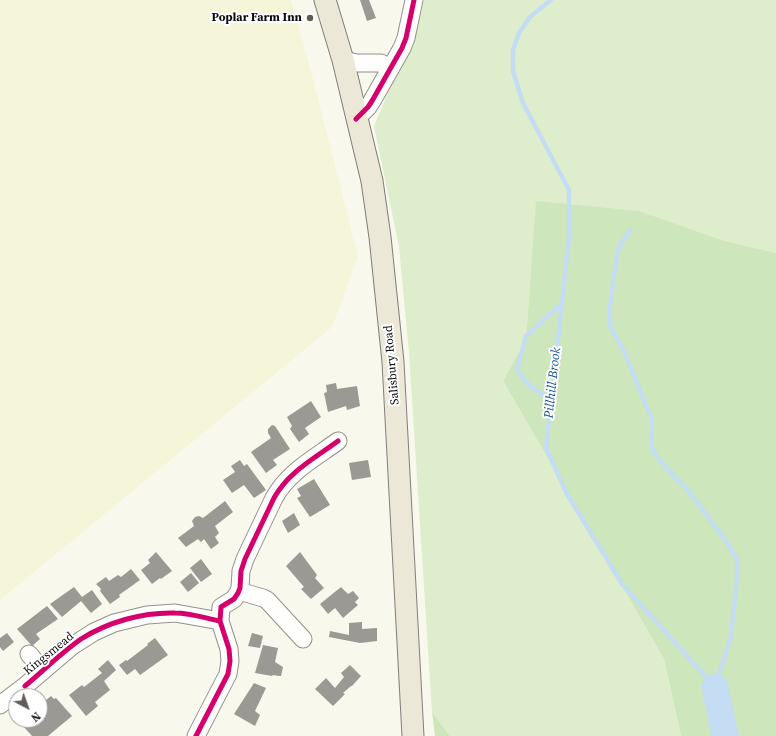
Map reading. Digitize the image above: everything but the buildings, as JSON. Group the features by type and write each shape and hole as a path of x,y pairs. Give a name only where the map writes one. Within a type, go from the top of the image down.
{"main road":[{"name":"Salisbury Road","path":"325,0 343,60 372,181 380,237 392,362 413,736"}],"street":[{"path":"356,119 368,108 406,38 414,0"},
{"path":"343,60 357,64 381,63 390,68"},
{"path":"196,736 228,674 230,661 229,649 220,621 222,607 234,599 239,591 241,571 245,559 279,489 284,482 338,441"},
{"path":"239,591 267,600 303,639"},
{"name":"Kingsmead","path":"0,705 82,639 114,623 129,618 175,612 220,621"},
{"name":"Kingsmead","path":"29,654 43,671"}],"green space":[{"path":"0,0 291,0 313,79 358,257 332,327 0,600"},
{"path":"424,0 776,0 776,253 537,201 526,339 503,381 664,659 681,736 450,736 432,712 409,353 399,247 374,126 410,46 421,14"},
{"path":"536,201 639,211 724,241 776,253 776,736 681,736 664,659 503,381 526,339"},
{"path":"432,712 450,736 435,736"}],"waterway":[{"name":"Pillhill Brook","path":"551,0 530,17 519,33 513,50 513,71 523,103 569,190 569,238 546,448 567,494 622,584 715,687"},
{"path":"630,230 618,249 610,305 610,326 624,351 652,420 651,440 653,451 662,463 688,490 726,541 737,559 737,578 731,636 715,687"},
{"path":"551,400 524,380 517,369 526,336 562,303"},
{"name":"Pillhill Brook","path":"715,687 725,736"}],"cycle path":[{"path":"356,119 372,101 402,48 406,38 414,0"},
{"path":"196,736 228,674 230,661 229,649 220,621 221,607 234,599 238,593 240,588 241,571 245,559 274,498 280,489 294,473 338,441"},
{"path":"25,686 81,639 114,623 138,616 163,613 186,614 220,621"}],"place":[{"name":"Poplar Farm Inn","path":"310,18"}]}
